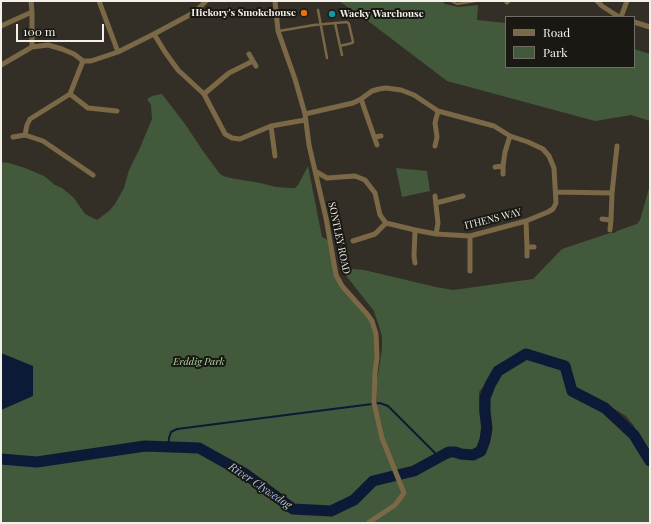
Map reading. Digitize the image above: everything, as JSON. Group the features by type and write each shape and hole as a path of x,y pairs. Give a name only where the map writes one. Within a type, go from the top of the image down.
{"street":[{"path":"31,1 32,47"},
{"path":"100,1 118,52"},
{"path":"1,64 32,47 48,45 74,54 83,61 91,61 118,52 154,34 194,12 206,1"},
{"name":"SONTLEY ROAD","path":"276,1 278,31 295,79 304,114 309,145 326,218 336,276 342,286 372,321 376,334 377,357 374,404 382,438 404,493 395,505 368,523"},
{"path":"597,1 602,6 618,16"},
{"path":"620,16 627,1"},
{"path":"1,26 32,12"},
{"path":"635,22 650,27"},
{"path":"154,34 178,70 204,94 225,134 232,138 240,138 271,126 305,120"},
{"path":"249,54 256,66"},
{"path":"25,135 30,119 70,94 83,61"},
{"path":"204,94 229,73 253,61"},
{"name":"ITHENS WAY","path":"304,114 353,103 372,91 393,88 414,95 438,111 494,126 510,136 543,149 549,156 554,168 556,203 553,209 526,221 470,236 436,234 386,223"},
{"path":"70,94 88,108 117,112"},
{"path":"361,99 377,146"},
{"path":"435,146 437,137 435,123 438,111"},
{"path":"271,126 274,156"},
{"path":"13,137 25,135 44,141 93,175"},
{"path":"375,137 381,136"},
{"path":"503,174 505,152 510,136"},
{"path":"610,230 612,193 618,146"},
{"path":"495,167 503,166"},
{"path":"315,171 327,178 355,176 365,180 375,193 380,215 386,223 375,234 353,241"},
{"path":"556,192 612,193"},
{"path":"435,196 438,223 436,234"},
{"path":"436,203 463,196"},
{"path":"602,219 611,220"},
{"path":"526,221 527,256"},
{"path":"415,230 415,263"},
{"path":"470,236 470,271"},
{"path":"527,247 534,247"}],"lane":[{"path":"451,1 457,4 475,1"},
{"path":"318,10 327,58"},
{"path":"278,31 346,21 348,22 351,30 353,42 340,46"},
{"path":"335,23 342,55"}],"green space":[{"path":"339,1 442,1 445,4 458,7 478,5 477,20 505,23 505,68 635,68 635,49 650,54 650,121 631,115 595,121 447,81"},
{"name":"Erddig Park","path":"162,94 220,174 226,177 276,187 295,188 308,166 322,237 330,241 336,275 367,314 376,334 374,403 384,439 377,407 377,381 382,349 382,336 374,311 344,273 343,267 364,270 453,290 533,279 562,249 614,233 637,224 640,220 650,185 650,455 640,442 634,426 626,416 611,407 614,414 630,435 637,449 650,466 650,523 1,523 1,162 25,168 44,176 73,197 85,214 97,220 109,211 115,204 124,188 129,170 152,119 151,105 147,99 152,96","holes":["486,383 490,396 488,421 490,427 480,438 481,427 479,392"]},
{"path":"396,168 427,171 430,191 402,197"}],"water":[{"path":"1,353 33,366 33,396 1,410"}],"waterway":[{"name":"River Clywedog","path":"1,459 37,462 145,446 199,448 244,473 293,509 331,511 354,500 373,481 414,471 449,452 473,455 481,451 487,428 485,398 490,385 498,371 526,354 565,366 572,391 605,408 634,435 650,461"},
{"path":"168,447 171,432 177,429 380,403 388,406 439,457"}],"place":[{"name":"Hickory's Smokehouse","path":"304,13"},
{"name":"Wacky Warehouse","path":"332,14"}]}
